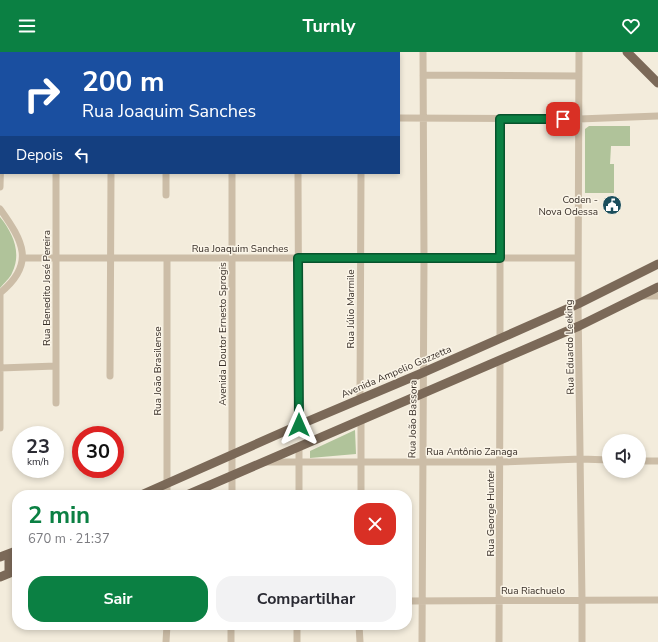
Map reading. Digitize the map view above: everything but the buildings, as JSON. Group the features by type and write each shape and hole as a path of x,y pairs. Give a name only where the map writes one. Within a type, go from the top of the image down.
{"main road":[{"path":"627,52 658,83"},
{"name":"Avenida Ampelio Gazzetta","path":"153,490 232,454 360,398 422,373 578,304 658,264"},
{"path":"199,490 579,326 658,287"},
{"path":"0,558 12,552"},
{"path":"9,573 9,561 12,557"}],"street":[{"name":"Rua João Bassora","path":"422,642 422,373 424,258 423,52"},
{"name":"Rua Eduardo Leeking","path":"579,52 578,304 582,642"},
{"path":"423,75 579,76"},
{"path":"400,118 579,119 658,116"},
{"path":"500,119 500,338"},
{"path":"0,174 0,187"},
{"name":"Rua Benedito José Pereira","path":"56,174 56,403"},
{"path":"110,376 111,174"},
{"path":"166,174 166,195"},
{"name":"Avenida Doutor Ernesto Sprogis","path":"232,174 232,490"},
{"path":"298,174 299,425"},
{"name":"Rua Júlio Marmile","path":"360,398 361,174"},
{"path":"0,210 16,232 21,245 23,258 14,280 2,292 0,428"},
{"name":"Rua Joaquim Sanches","path":"23,258 578,258"},
{"name":"Rua João Brasilense","path":"167,259 167,490"},
{"path":"638,296 658,296"},
{"name":"Rua George Hunter","path":"499,642 500,360"},
{"path":"1,368 56,366"},
{"path":"361,420 361,490"},
{"path":"299,447 299,490"},
{"name":"Rua Antônio Zanaga","path":"262,462 500,462 581,459 602,460"},
{"path":"646,461 658,461"},
{"name":"Rua Riachuelo","path":"412,602 658,600"},
{"path":"166,630 166,642"},
{"path":"231,630 231,642"},
{"path":"297,630 297,642"},
{"path":"359,630 360,642"}],"green space":[{"path":"589,126 630,126 630,146 611,146 610,164 614,164 614,193 585,193 585,129"},
{"path":"0,217 12,236 15,244 16,258 15,266 11,275 0,288"},
{"path":"355,430 356,454 310,458 310,451"}],"place":[{"name":"Coden - Nova Odessa","path":"612,205"}],"route":[{"path":"299,425 298,258 500,258 500,119 563,119"}]}
